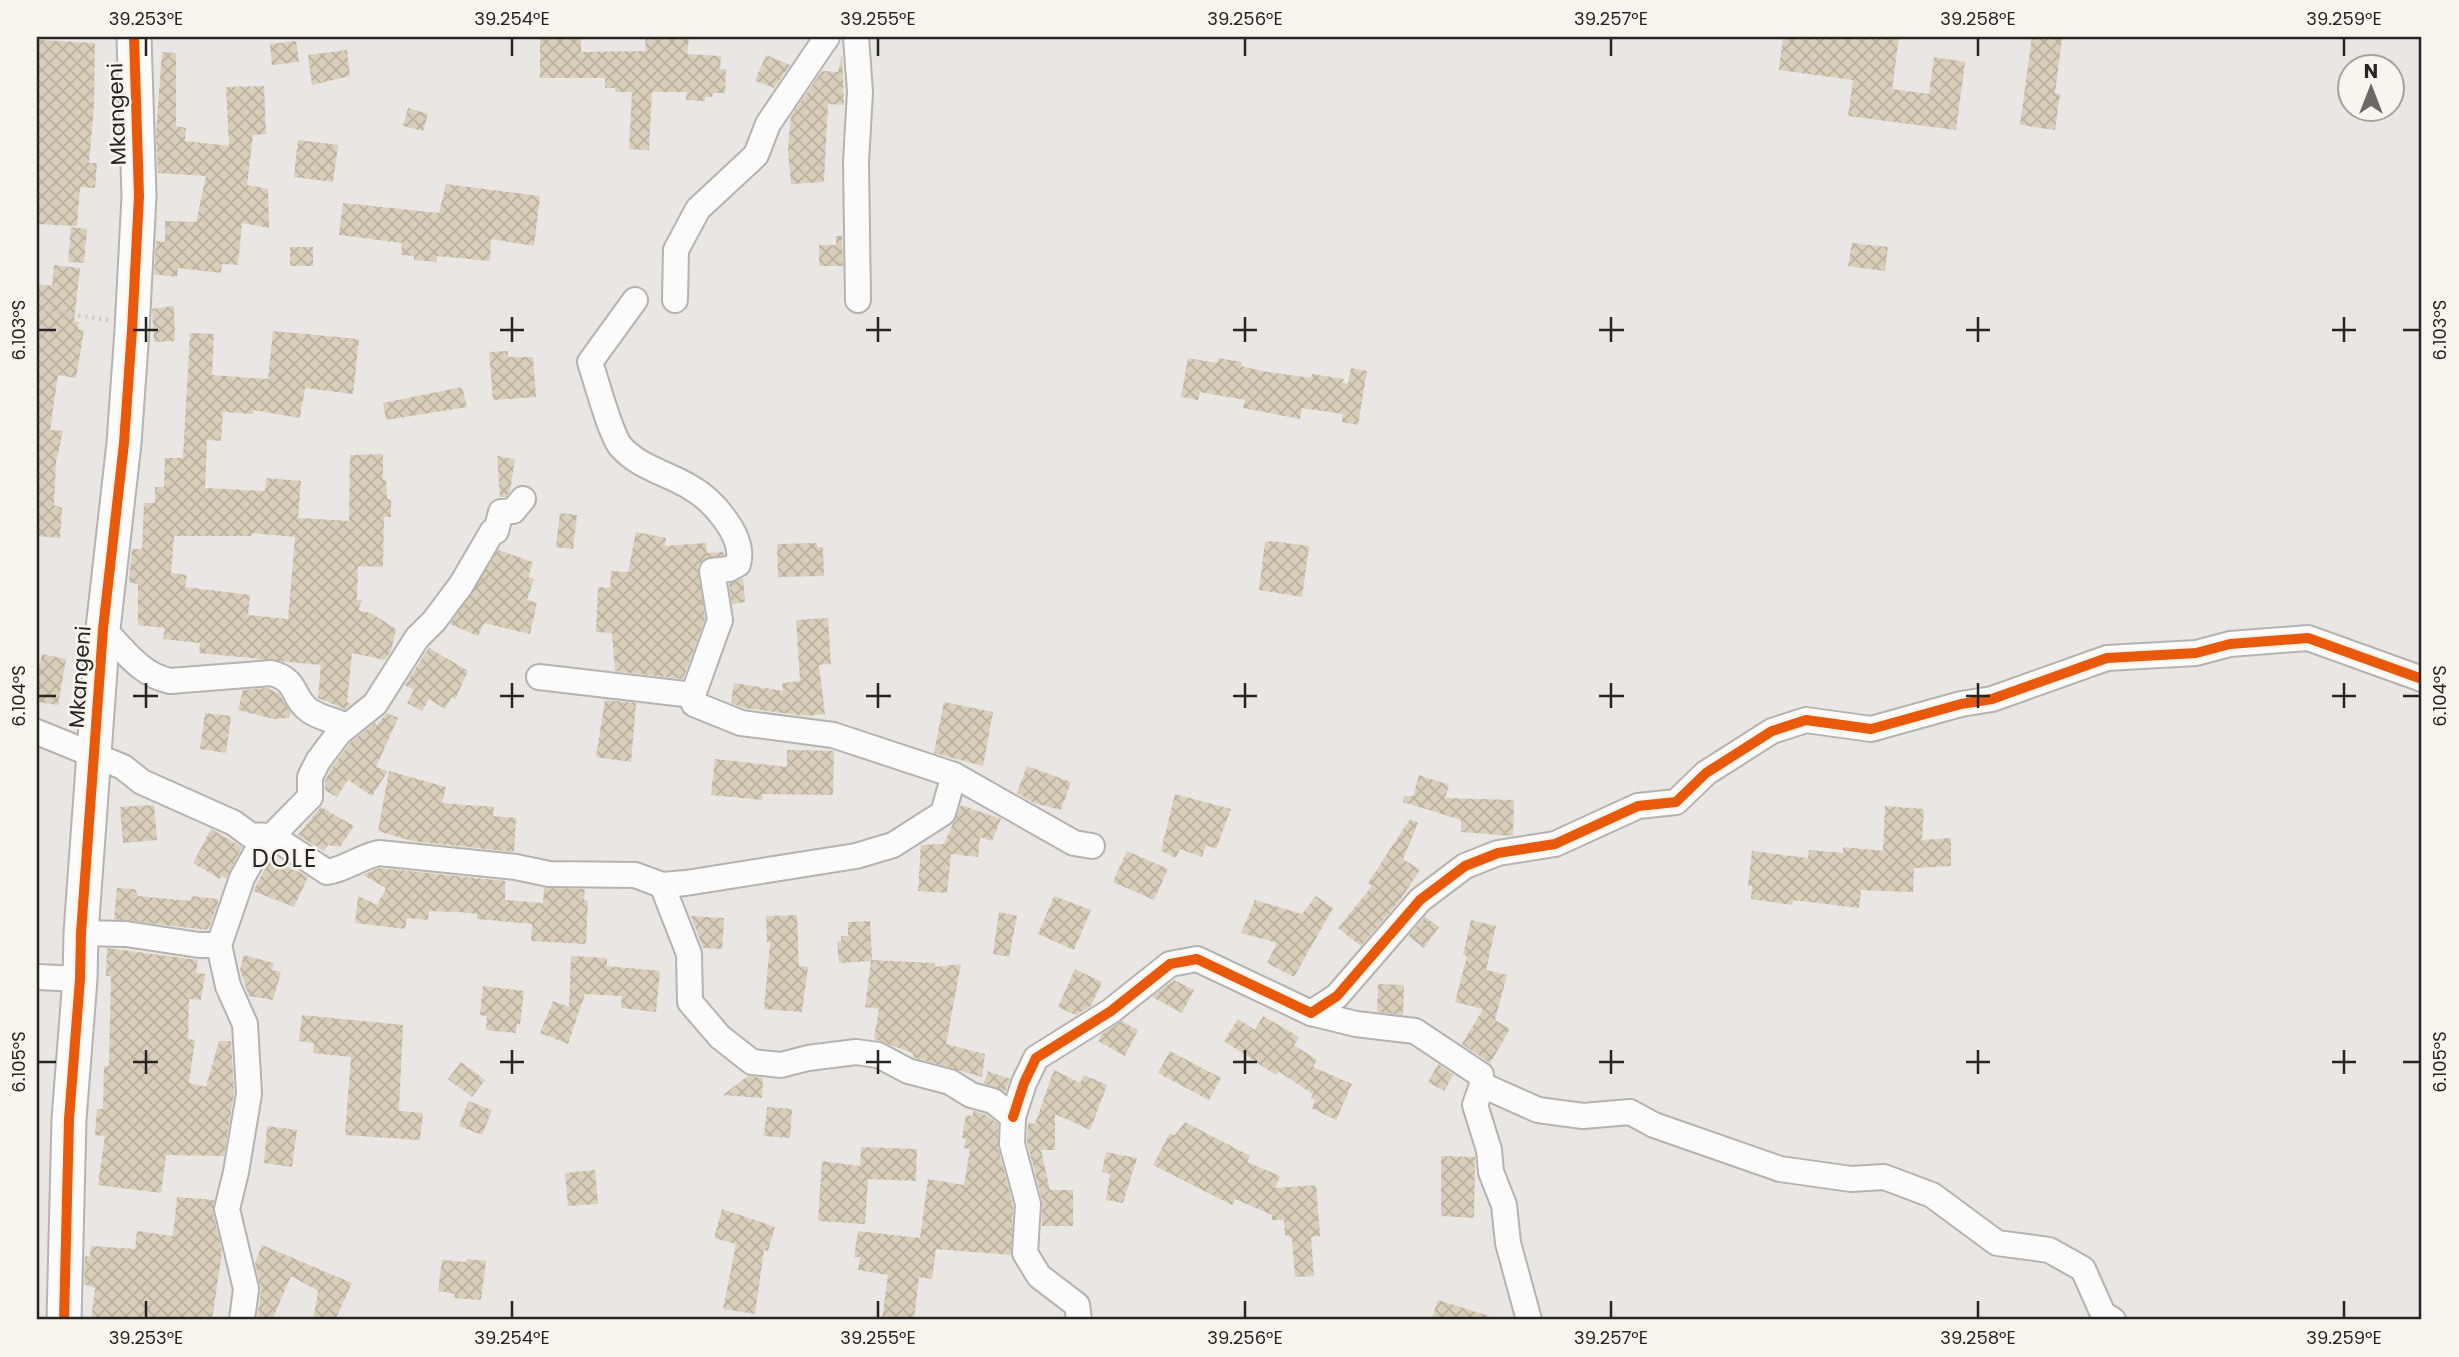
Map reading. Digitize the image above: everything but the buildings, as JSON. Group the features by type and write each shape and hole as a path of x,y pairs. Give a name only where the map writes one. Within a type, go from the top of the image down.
{"street":[{"name":"Mkangeni","path":"64,1320 69,1119 81,933 103,629 124,443 139,196 134,37"},
{"path":"675,300 676,250 698,209 756,155 768,124 827,37"},
{"path":"856,37 860,92 856,162 858,300"},
{"path":"635,300 590,362 619,446 643,466 692,488 732,527 741,554 738,564 729,569 712,571 720,620 693,695 694,704 741,723 833,734 954,775 1074,843 1092,846"},
{"path":"242,1320 246,1289 227,1209 248,1094 245,1024 228,986 219,945 242,878 257,851 310,797 310,777 318,761 347,726 375,704 417,638 434,621 461,585 474,558 492,532 496,531 501,512 513,511 523,499"},
{"path":"103,629 141,669 159,678 170,681 271,673 282,676 293,685 308,710 347,726"},
{"path":"1311,1013 1337,996 1420,900 1465,866 1498,853 1555,844 1638,806 1676,802 1706,773 1772,730 1806,720 1871,729 1961,704 1992,699 2107,658 2196,653 2243,643 2308,638 2422,679"},
{"path":"539,677 693,695"},
{"path":"37,732 123,767 142,782 234,824 250,835 272,836 327,872 341,870 365,856 394,853 437,861 516,867 550,874 635,875 662,885 856,856 894,845 943,813 954,775"},
{"path":"662,885 689,954 691,1002 720,1037 752,1062 781,1065 808,1058 856,1052 878,1055 908,1071 950,1082 971,1095 993,1101 1013,1117"},
{"path":"81,933 126,934 199,945 219,945"},
{"path":"1079,1320 1077,1305 1039,1276 1025,1253 1028,1204 1012,1144 1013,1117 1024,1083 1036,1058 1111,1011 1170,964 1197,959 1311,1013 1356,1024 1415,1031 1480,1075 1482,1084 1475,1105 1489,1150 1491,1172 1504,1205 1508,1243 1529,1320"},
{"path":"37,977 80,979"},
{"path":"1482,1084 1538,1110 1583,1116 1630,1112 1654,1125 1780,1169 1851,1179 1884,1177 1932,1195 1997,1243 2049,1250 2083,1269 2103,1314 2113,1320"}],"path":[{"path":"37,309 109,320 132,320"}],"cycle path":[{"path":"64,1320 69,1119 81,933 103,629 124,443 132,330 139,196 134,37"},
{"path":"1013,1117 1024,1083 1036,1058 1111,1011 1170,964 1197,959 1311,1013 1337,996 1420,900 1465,866 1498,853 1555,844 1638,806 1676,802 1706,773 1772,731 1806,720 1871,729 1961,704 1992,699 2107,658 2196,653 2230,644 2308,638 2422,679"}],"district":[{"name":"DOLE","path":"285,859"}]}
